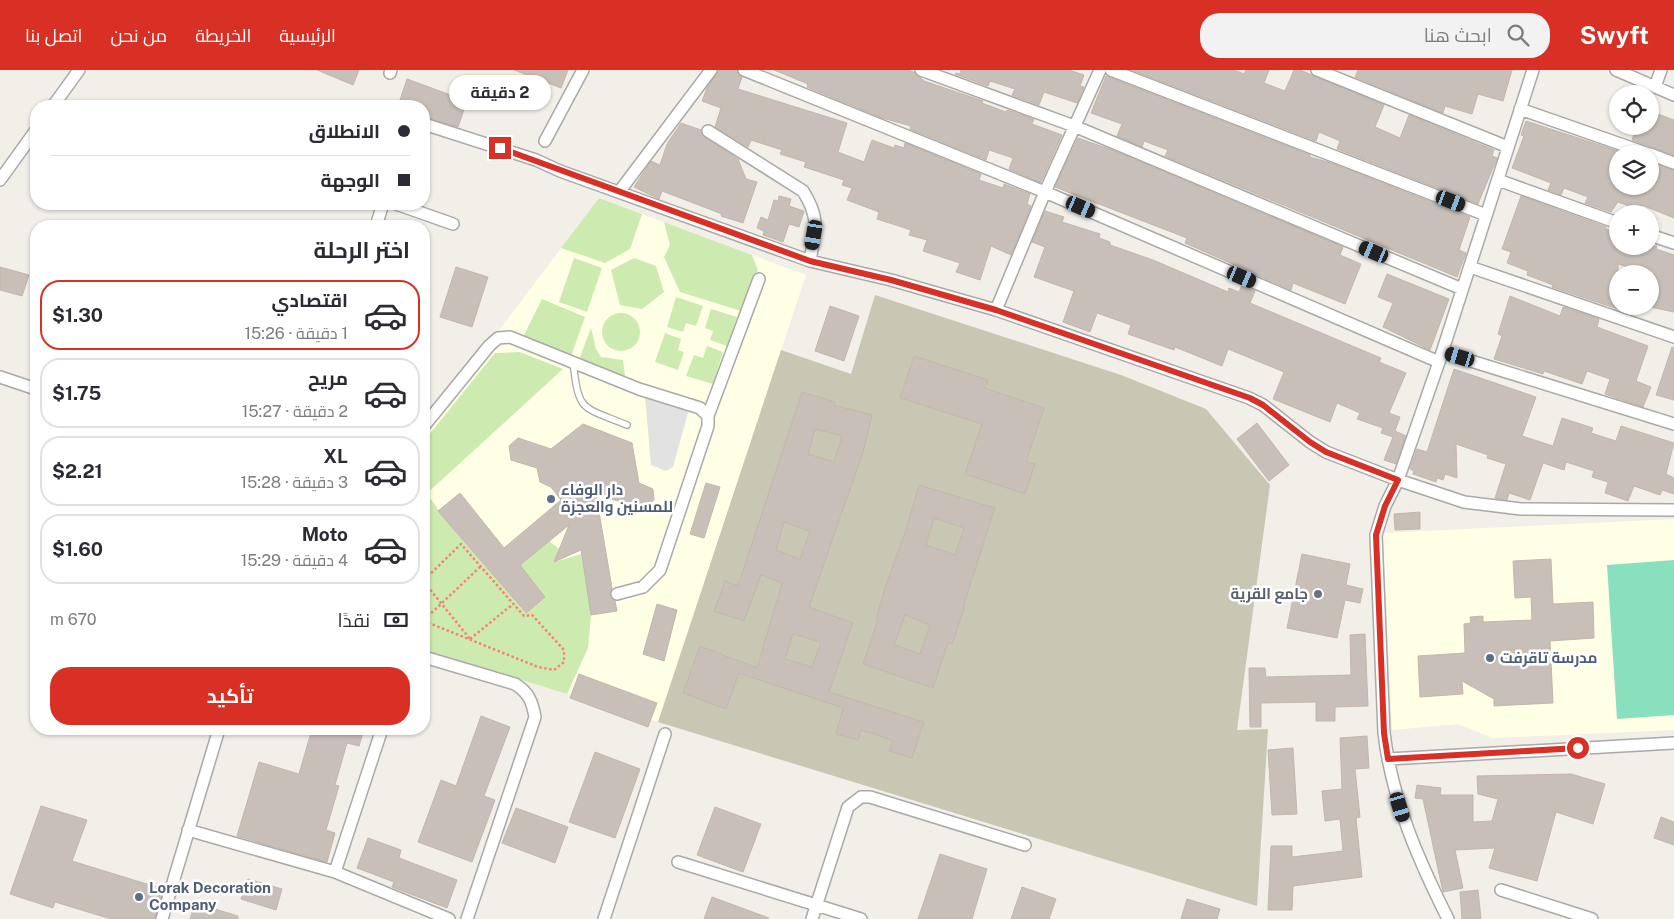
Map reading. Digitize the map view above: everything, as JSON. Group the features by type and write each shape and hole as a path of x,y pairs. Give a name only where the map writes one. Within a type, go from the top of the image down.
{"street":[{"path":"57,100 79,70"},
{"path":"545,141 583,70"},
{"path":"619,192 711,70"},
{"path":"744,70 1045,192 1441,357 1674,424"},
{"path":"921,70 1074,126 1462,289"},
{"path":"996,310 1045,192 1100,70"},
{"path":"1112,70 1486,215"},
{"path":"1318,70 1508,148"},
{"path":"1448,919 1430,884 1408,830 1388,759 1384,723 1376,535 1385,506 1398,480 1441,357 1533,70"},
{"path":"1616,70 1653,85"},
{"path":"1655,85 1661,70"},
{"path":"1659,88 1674,95"},
{"path":"1520,109 1623,145"},
{"path":"430,126 536,160 560,171 810,261 891,280 996,310 1257,401 1326,452 1398,480 1464,502 1508,508 1674,510"},
{"path":"708,132 803,191 813,206 816,222 810,261"},
{"path":"0,180 30,138"},
{"path":"1659,158 1674,163"},
{"path":"1498,180 1609,220"},
{"path":"413,210 453,224"},
{"path":"1659,238 1674,243"},
{"path":"1470,267 1674,337"},
{"path":"617,594 643,586 660,570 708,426 708,416 760,279"},
{"path":"430,419 489,346 498,338 510,337 639,389 700,408 708,416"},
{"path":"0,377 30,387"},
{"path":"430,659 515,684 524,690 532,702 535,717 467,919"},
{"path":"604,919 665,734"},
{"path":"162,919 217,735"},
{"path":"335,872 380,735"},
{"path":"1388,759 1674,743"},
{"path":"812,919 848,807 861,797 870,797 1025,845"},
{"path":"188,830 335,872 449,919"},
{"path":"678,862 861,919"},
{"path":"1502,890 1592,919"}],"lane":[{"path":"572,362 580,402 586,408 627,425"}],"path":[{"path":"430,575 461,544 524,616 532,615 564,650 564,662 554,670 538,667 430,623"},
{"path":"430,615 480,566"},
{"path":"430,588 470,639"},
{"path":"470,639 513,604"}],"shaded area":[{"path":"599,198 806,275 658,722 430,652 430,422"},
{"path":"875,295 1121,375 1206,409 1270,485 1237,730 1268,729 1257,906 658,722 781,350 851,374"},
{"path":"644,385 691,402 673,467 666,471 651,465"},
{"path":"1674,519 1674,730 1493,738 1458,724 1392,730 1383,533"}],"green space":[{"path":"599,198 642,214 630,249 605,263 561,248"},
{"path":"664,222 752,255 758,270 741,311 680,292 664,257 670,245"},
{"path":"574,258 602,268 587,312 559,302"},
{"path":"634,258 656,266 664,292 642,309 620,305 611,270"},
{"path":"676,297 703,306 696,326 686,323 683,332 667,327"},
{"path":"542,299 585,317 570,359 521,341"},
{"path":"711,309 737,317 727,346 710,340 713,331 705,328"},
{"path":"621,313 628,314 634,319 639,325 639,339 634,345 628,350 621,351 614,350 608,345 603,339 602,332 603,325 608,319 614,314"},
{"path":"591,328 596,349 601,357 623,360 626,382 578,362"},
{"path":"665,333 681,339 678,350 684,352 678,370 655,362"},
{"path":"707,346 723,352 713,384 686,376 694,355 703,358"},
{"path":"520,352 563,369 430,491 430,434 495,353"},
{"path":"430,500 525,613 545,597 520,565 549,541 559,549 555,562 581,554 591,615 588,648 567,694 430,652"},
{"path":"1674,560 1674,715 1617,719 1607,565"}],"building":[{"path":"317,70 359,70 353,85"},
{"path":"514,70 568,70 561,88"},
{"path":"718,70 737,70 742,77 738,89 847,123 838,152 864,162 872,140 894,148 895,145 904,148 905,143 981,174 979,180 1003,188 1004,184 1030,194 1027,204 1031,206 1011,255 991,246 980,280 956,272 960,263 923,251 927,240 909,235 911,230 877,219 879,212 847,200 852,188 842,185 844,180 804,167 806,162 780,154 782,150 751,140 748,147 715,127 721,108 702,101 707,88"},
{"path":"774,70 907,70 914,72 924,81 983,101 982,103 1006,112 1007,110 1034,119 1032,124 1062,135 1041,182 1039,182 1009,169 1013,158 989,150 986,160 910,129 911,126 882,118 807,87 808,84"},
{"path":"961,70 1069,70 1084,75 1080,86 1084,87 1077,103 1044,92 1039,105 1012,95 1015,89 990,81 988,86 955,74 960,74"},
{"path":"1132,70 1234,70 1244,74 1246,70 1269,70 1264,83 1285,91 1294,70 1300,70 1384,105 1375,127 1400,138 1409,115 1494,150 1492,156 1497,158 1478,204 1337,149 1340,141 1319,132 1316,141"},
{"path":"1358,70 1512,70 1503,101 1478,94 1472,114 1445,106 1443,113 1355,77"},
{"path":"1106,76 1310,155 1310,157 1331,163 1470,217 1459,250 1466,253 1457,277 1165,156 1168,150 1144,141 1142,147 1117,136 1122,124 1091,113"},
{"path":"407,79 467,101 458,127 430,119 430,100 400,100"},
{"path":"1659,114 1674,120 1674,155 1659,150 1659,145 1646,145 1632,140 1634,135 1659,135"},
{"path":"1526,121 1609,148 1609,195 1659,195 1659,165 1674,170 1674,218 1659,212 1659,205 1626,205 1618,202 1616,205 1609,205 1609,211 1585,203 1588,197 1564,188 1561,195 1548,190 1551,183 1512,168 1524,136 1521,135"},
{"path":"681,123 701,130 704,137 738,159 746,179 757,182 743,223 721,216 722,214 662,191 659,199 634,187 651,161 660,165 667,144"},
{"path":"1078,138 1112,150 1343,247 1340,255 1361,264 1345,304 1293,283 1291,290 1185,243 1187,238 1055,187"},
{"path":"779,196 791,199 789,206 804,211 799,227 789,224 783,242 763,235 764,231 757,228 761,217 768,220 774,200 778,201"},
{"path":"1521,196 1606,227 1609,230 1609,255 1659,255 1659,250 1674,255 1674,312 1659,309 1659,265 1609,265 1609,306 1552,287 1553,285 1527,275 1528,271 1507,263 1511,252 1502,249"},
{"path":"1045,211 1064,217 1062,222 1100,234 1099,238 1110,242 1110,245 1153,260 1228,292 1229,288 1239,292 1242,285 1255,291 1250,303 1381,358 1379,362 1406,373 1389,413 1400,417 1395,431 1406,436 1396,464 1384,460 1393,437 1381,433 1383,428 1357,419 1360,413 1337,403 1330,422 1273,399 1284,372 1228,349 1222,366 1175,347 1174,350 1128,334 1131,325 1097,313 1090,332 1063,322 1074,291 1034,277 1045,247 1032,242"},
{"path":"0,267 29,275 22,296 0,290"},
{"path":"456,267 488,277 472,327 440,317"},
{"path":"1387,274 1449,299 1430,350 1383,327 1393,303 1378,297"},
{"path":"1510,296 1560,316 1563,307 1599,319 1597,327 1648,346 1636,381 1651,387 1643,407 1605,394 1610,379 1587,371 1582,384 1544,371 1543,374 1494,359 1502,336 1498,334"},
{"path":"830,306 859,316 844,361 815,351"},
{"path":"1672,347 1674,348 1674,400 1656,395"},
{"path":"914,356 988,380 985,388 1044,408 1026,462 1035,464 1025,494 965,474 982,424 900,398"},
{"path":"1454,369 1536,397 1522,436 1553,446 1562,418 1593,428 1591,433 1616,441 1621,426 1674,443 1666,474 1674,478 1674,494 1662,490 1660,495 1634,486 1628,501 1605,493 1608,482 1592,477 1594,471 1566,462 1564,470 1543,463 1530,500 1509,493 1507,500 1498,499 1495,498 1506,464 1487,458 1488,455 1456,444 1457,478 1445,474 1443,480 1437,478 1436,482 1413,474 1414,471 1410,469 1417,449 1427,452"},
{"path":"802,392 835,402 834,405 872,415 863,452 809,607 853,623 829,692 924,722 912,758 889,751 893,741 872,733 861,730 858,740 836,734 843,708 739,673 726,709 683,693 700,646 757,668 782,583 761,575 744,621 714,611 725,581 738,586","holes":["815,429 842,436 834,462 808,454","784,522 810,531 800,559 776,550","793,634 821,642 812,667 785,659"]},
{"path":"1257,423 1289,465 1269,481 1237,439"},
{"path":"583,424 632,443 639,483 653,489 654,500 643,509 596,494 612,588 610,595 615,601 617,611 591,615 581,550 554,562 569,525 520,565 545,597 526,613 438,511 460,493 504,548 561,500 551,487 540,482 537,468 511,460 509,446 518,438 551,449"},
{"path":"706,483 720,487 704,538 690,534"},
{"path":"919,485 995,508 963,607 965,607 952,644 948,642 933,688 863,664 878,620 876,619 887,582 906,530","holes":["934,518 964,528 955,555 926,545","905,615 930,625 920,654 894,645"]},
{"path":"1420,512 1420,529 1395,530 1394,514"},
{"path":"1302,554 1350,564 1346,585 1363,589 1360,603 1345,600 1337,638 1287,628"},
{"path":"1551,559 1553,604 1593,602 1594,638 1550,641 1553,703 1494,706 1494,699 1462,681 1463,694 1420,697 1418,656 1465,653 1464,624 1471,623 1470,617 1483,616 1483,622 1532,620 1531,597 1515,598 1513,561"},
{"path":"657,604 677,610 664,661 643,654"},
{"path":"1365,634 1368,706 1335,707 1335,721 1316,721 1316,702 1261,703 1261,727 1250,727 1249,668 1265,668 1266,677 1351,675 1350,635"},
{"path":"579,674 657,703 648,727 570,698"},
{"path":"481,716 510,727 484,796 495,800 472,862 418,842 441,780 456,786"},
{"path":"310,735 362,735 359,746 347,743 335,785 339,786 326,830 335,833 327,862 237,836 259,762 299,774"},
{"path":"1367,736 1369,768 1355,769 1360,817 1356,818 1362,877 1293,886 1292,910 1268,910 1271,846 1292,846 1292,857 1343,851 1340,819 1325,821 1322,791 1342,789 1340,738"},
{"path":"1293,748 1297,814 1272,815 1268,750"},
{"path":"595,752 640,769 615,838 569,822"},
{"path":"1571,774 1605,784 1593,824 1556,812 1537,881 1489,868 1495,848 1455,850 1463,888 1443,892 1423,799 1415,798 1417,785 1441,788 1440,795 1473,795 1473,822 1492,821 1498,799 1478,794 1477,776"},
{"path":"41,806 87,820 72,861 163,889 155,919 111,919 55,902 53,908 10,894"},
{"path":"715,807 761,824 743,872 697,855"},
{"path":"516,808 568,827 555,863 502,843"},
{"path":"1661,817 1674,822 1674,845 1654,838"},
{"path":"368,838 401,850 399,858 457,880 447,908 392,887 394,882 357,868"},
{"path":"940,854 987,869 972,919 918,919"},
{"path":"248,879 282,889 276,910 241,899"},
{"path":"1022,887 1056,899 1049,919 1011,919"},
{"path":"1478,890 1481,919 1462,919 1460,892"},
{"path":"712,897 769,918 704,919"},
{"path":"1187,899 1220,909 1217,919 1181,919"},
{"path":"195,903 238,916 238,919 190,919"}],"place":[{"name":"دار الوفاء للمسنين والعجزة","path":"551,499"},
{"name":"جامع القرية","path":"1318,594"},
{"name":"مدرسة تاقرفت","path":"1490,658"},
{"name":"Lorak Decoration Company","path":"139,897"}],"route":[{"path":"500,148 810,261 891,280 996,310 1257,401 1326,452 1398,480 1385,506 1376,535 1384,733 1388,759 1578,748"}]}
